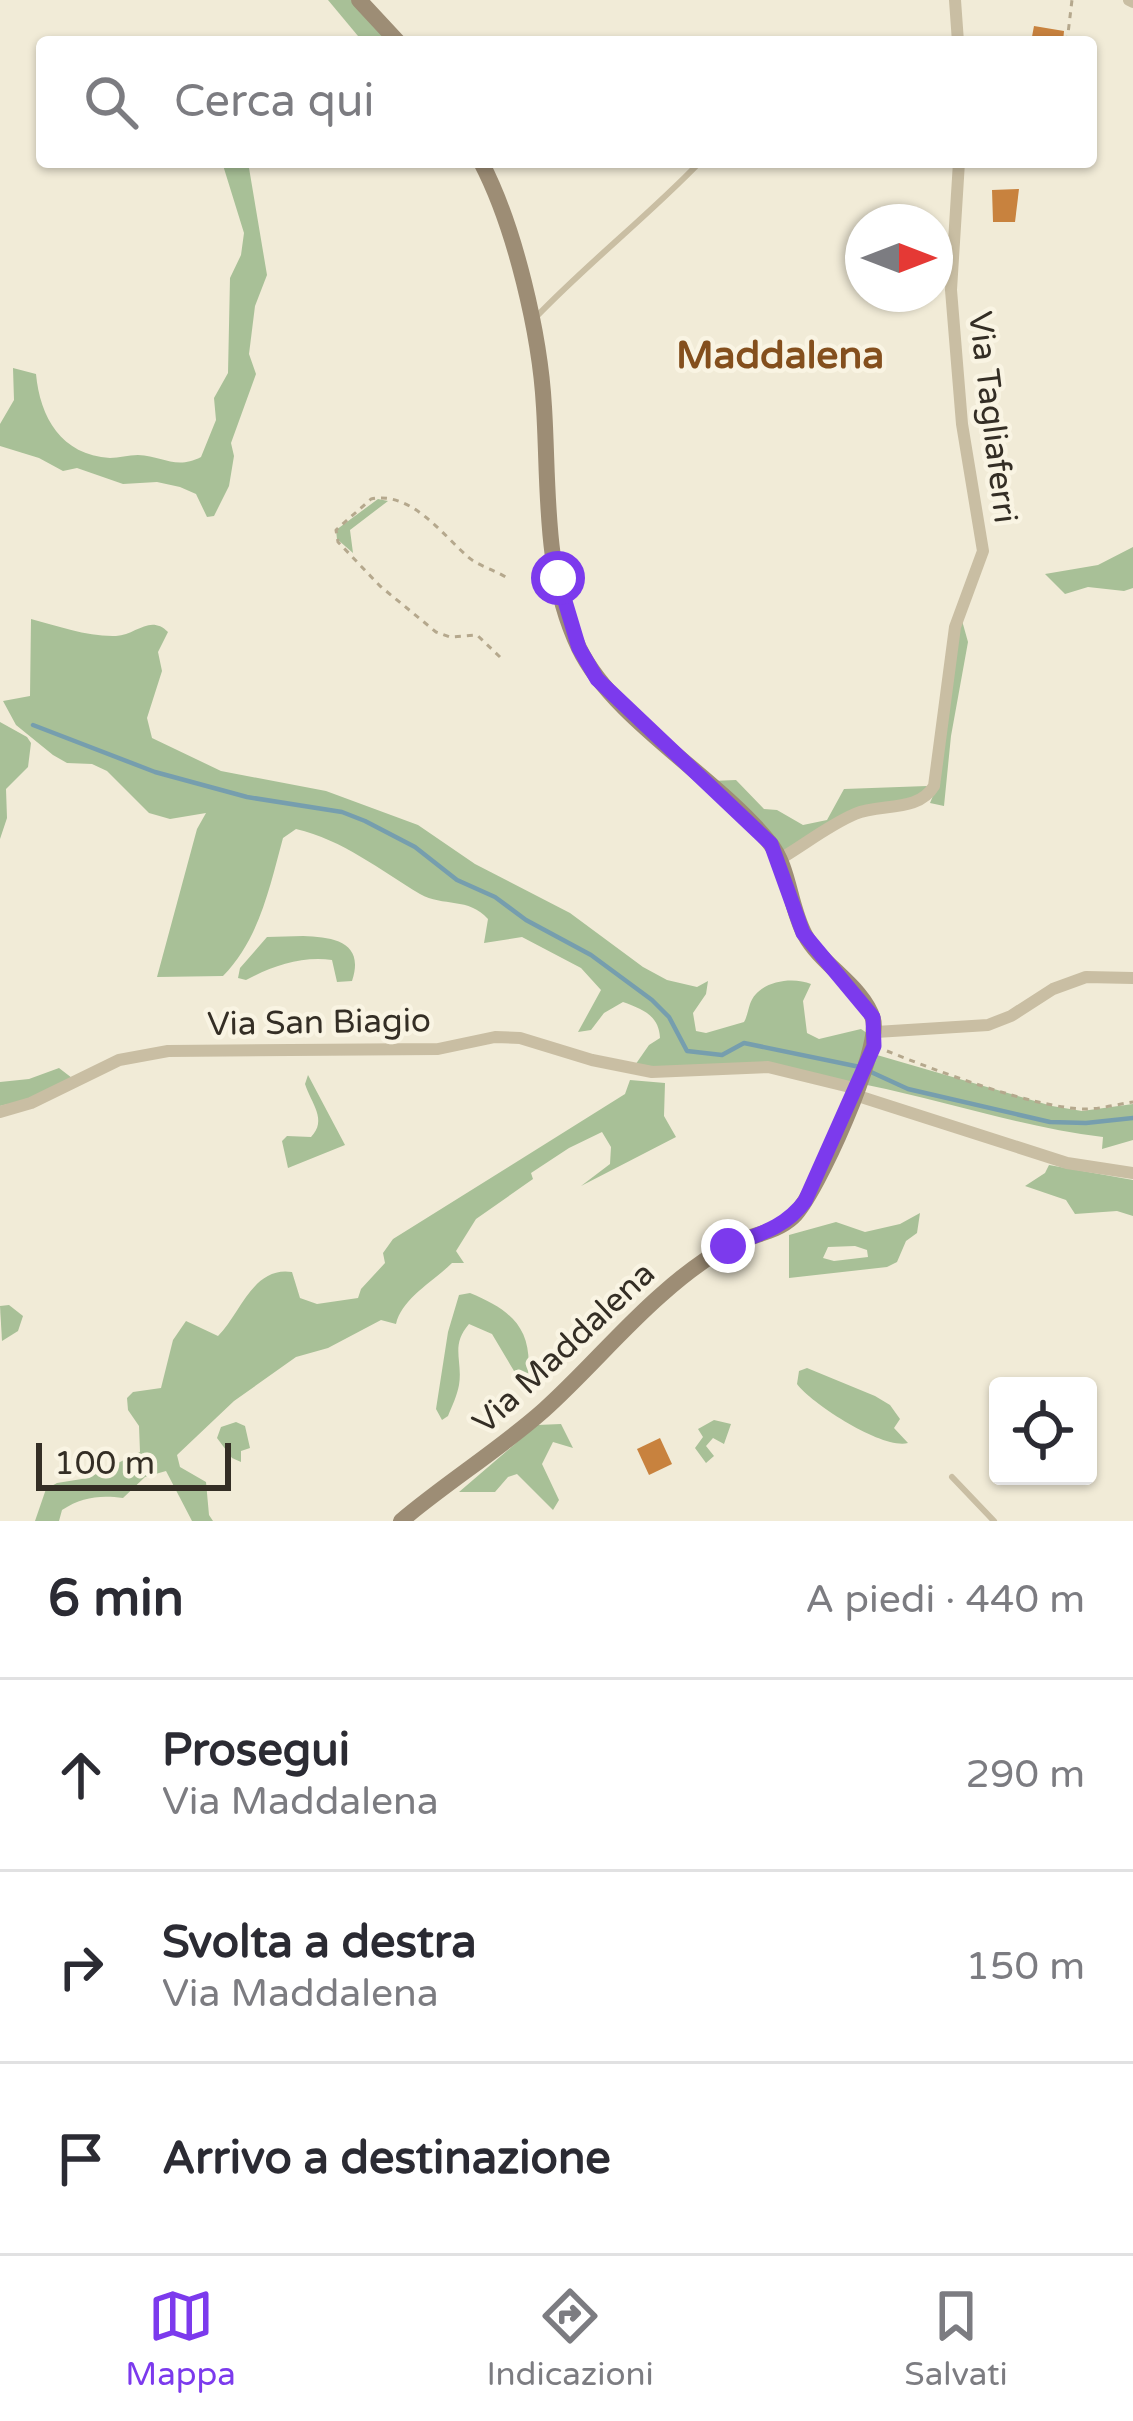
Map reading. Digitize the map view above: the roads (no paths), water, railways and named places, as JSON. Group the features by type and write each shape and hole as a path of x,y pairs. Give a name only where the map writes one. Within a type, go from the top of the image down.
{"street":[{"path":"359,0 392,36"},
{"path":"955,0 958,36"},
{"path":"483,168 512,239 530,323 544,408 549,521 558,578 579,648 610,694 771,844 803,933 868,1007 873,1045 988,1025 1053,988 1085,976 1133,978"},
{"name":"Via Tagliaferri","path":"780,859 854,814 914,803 928,796 934,786 955,627 983,551 962,424 950,290 959,168"},
{"name":"Via San Biagio","path":"0,1112 31,1103 118,1060 168,1051 438,1049 495,1037 520,1038 652,1072 768,1067 858,1090 1066,1163 1133,1173"},
{"name":"Via Maddalena","path":"401,1521 547,1408 663,1292 728,1246 793,1217 818,1178 873,1045"}],"lane":[{"path":"530,323 568,282 628,234 694,168"},
{"path":"952,1477 994,1521"}],"waterway":[{"path":"33,725 155,772 365,821 415,847 457,880 495,897 526,920 591,955 652,1000 669,1017 687,1051 722,1055 744,1043 860,1067"},
{"path":"871,1072 908,1089 1050,1122 1133,1118"}],"district":[{"name":"Maddalena","path":"780,354"}]}
